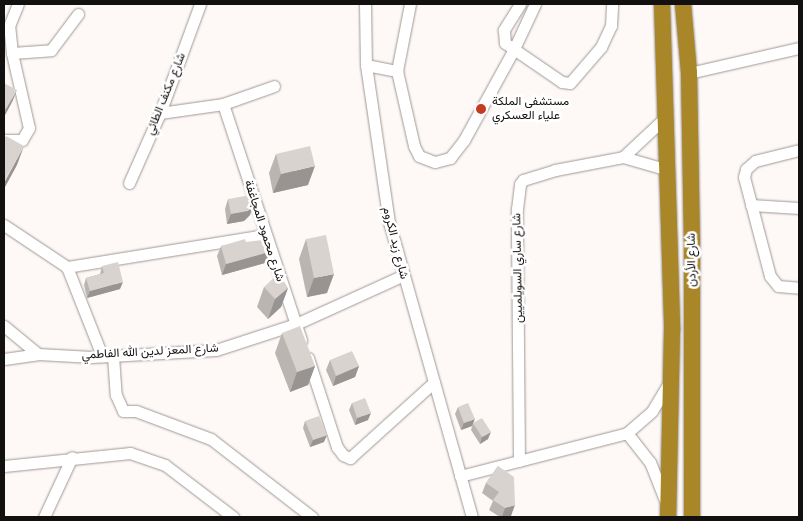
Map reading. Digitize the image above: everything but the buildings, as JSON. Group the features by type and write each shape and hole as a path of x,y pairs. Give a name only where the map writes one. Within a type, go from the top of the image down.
{"highway":[{"name":"شارع الأردن","path":"662,4 667,116 671,380 668,512"},
{"name":"شارع الأردن","path":"683,4 689,73 692,517"}],"street":[{"path":"4,140 22,140 29,128 6,25 18,4"},
{"name":"شارع مكنف الطائي","path":"129,183 160,113 200,4"},
{"name":"شارع زيد الكروم","path":"366,4 366,65 380,179 402,276 472,517"},
{"path":"410,4 397,70 403,107 417,151 425,160 441,161 455,154 464,140 513,51 535,4"},
{"path":"520,4 502,35 505,43 513,51 562,82 573,82 607,35 612,4"},
{"path":"12,53 51,50 78,14"},
{"path":"689,73 799,48"},
{"path":"366,65 397,70"},
{"path":"160,113 223,104 274,86"},
{"name":"شارع محمود المجاغفة","path":"223,104 264,235 337,447 343,455 354,457 434,382"},
{"path":"623,156 667,116"},
{"path":"799,150 768,156 750,165 744,177 770,276 778,286 799,288"},
{"name":"شارع ساري السويلميين","path":"519,460 518,189 523,180 555,170 623,156 668,170"},
{"path":"751,205 799,208"},
{"path":"4,225 66,267 108,356 116,395 123,411 136,411 211,439 312,517"},
{"path":"66,267 264,235"},
{"name":"شارع المعز لدين الله الفاطمي","path":"4,359 38,354 108,356 216,350 296,324 402,276"},
{"path":"4,326 38,354"},
{"path":"460,476 627,433 652,411 671,380"},
{"path":"627,433 650,462 668,512"},
{"path":"4,466 130,452 151,458 165,466 233,517"},
{"path":"44,517 72,457"}],"place":[{"name":"مستشفى الملكة علياء العسكري","path":"481,109"}]}
